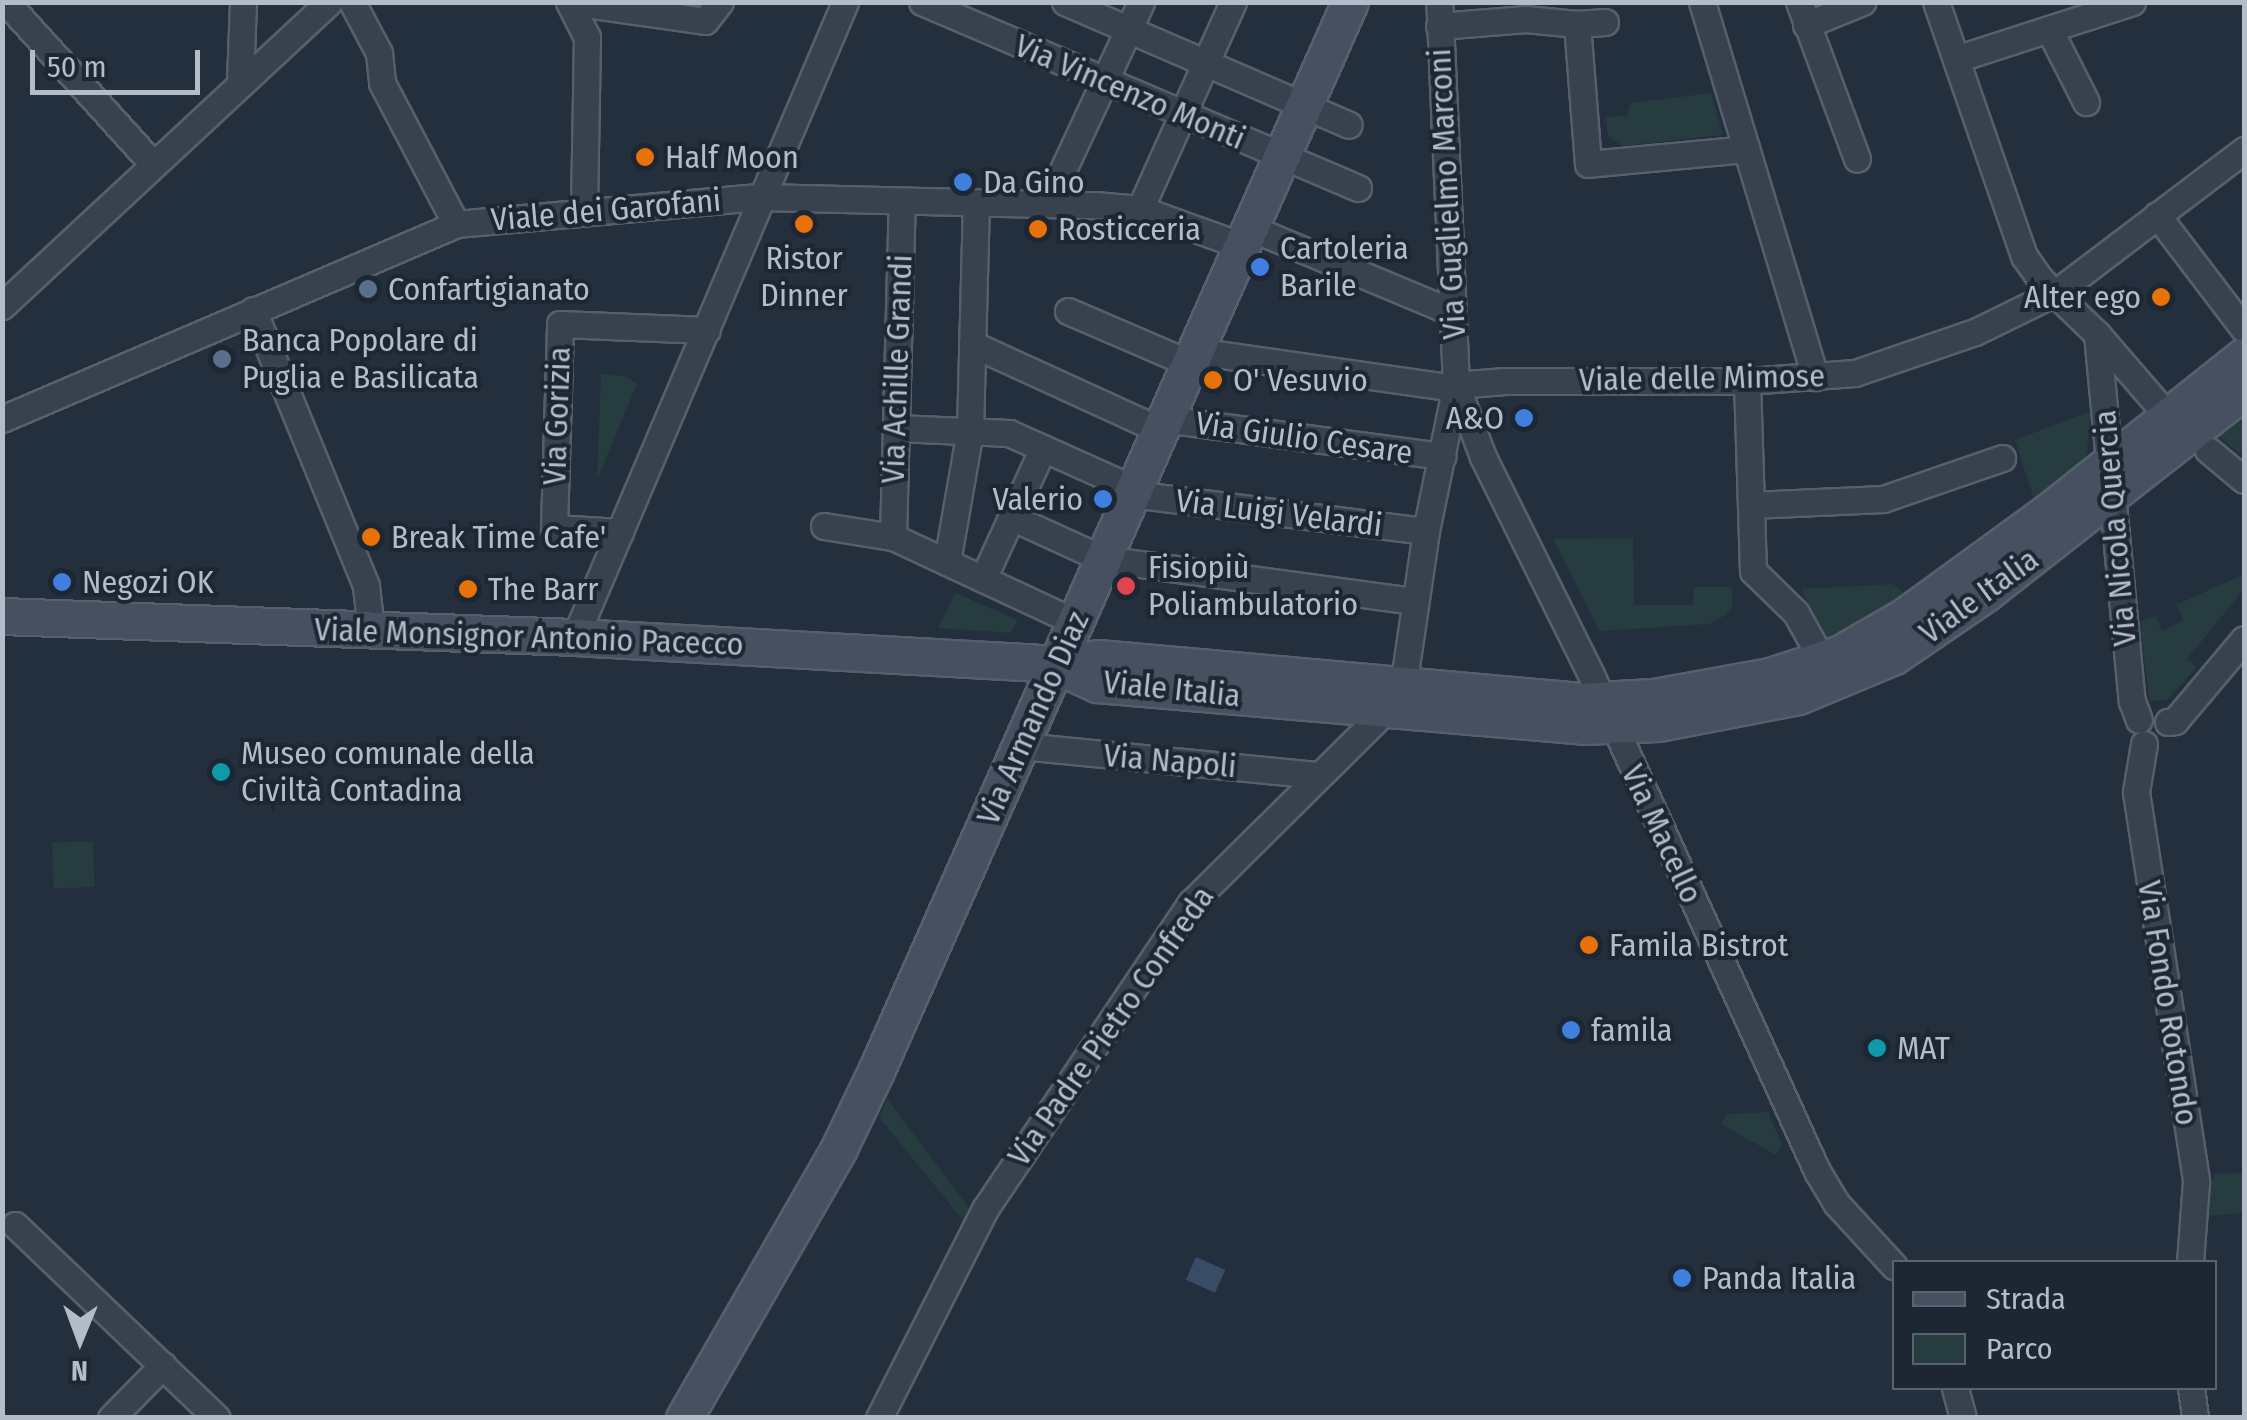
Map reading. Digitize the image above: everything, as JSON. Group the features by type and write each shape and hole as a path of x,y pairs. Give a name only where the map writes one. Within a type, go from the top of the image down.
{"main road":[{"name":"Via Armando Diaz","path":"684,1418 839,1148 1350,2"},
{"name":"Viale Italia","path":"2187,435 2244,356"},
{"name":"Viale Italia","path":"1608,714 1822,660 1905,616 2110,480 2187,435 2244,391"},
{"name":"Viale Italia","path":"1056,666 1097,684 1608,714 1750,708 1869,670 1971,604 2110,480"},
{"name":"Viale Monsignor Antonio Pacecco","path":"2,616 575,637 1056,666"}],"street":[{"path":"240,81 243,2"},
{"path":"352,2 379,53 382,83 456,224"},
{"path":"570,2 705,21 720,2"},
{"path":"570,2 588,37 584,211"},
{"path":"575,637 845,2"},
{"name":"Via Vincenzo Monti","path":"922,2 1358,188"},
{"path":"1065,2 1349,125"},
{"path":"1047,204 1141,2"},
{"path":"1140,209 1233,2"},
{"path":"1702,2 1815,377"},
{"path":"1857,159 1803,14 1862,2"},
{"name":"Via Nicola Quercia","path":"1936,2 2024,256 2040,279 2097,334 2187,435 2244,480"},
{"path":"1956,59 2132,2"},
{"path":"13,5 153,164"},
{"path":"2,306 322,6"},
{"path":"1439,14 1526,11 1577,24 1605,22"},
{"name":"Via Guglielmo Marconi","path":"1439,14 1456,385"},
{"path":"1577,24 1588,164 1746,149"},
{"path":"2049,29 2086,102"},
{"name":"Viale delle Mimose","path":"1068,311 1192,357 1456,385 1747,381 1855,373 1975,332 2057,292 2244,150"},
{"name":"Viale dei Garofani","path":"2,419 456,224 762,197 1140,209 1247,237 1452,312"},
{"name":"Via Achille Grandi","path":"893,538 902,200"},
{"path":"947,562 970,430 976,202"},
{"path":"2157,215 2244,329"},
{"path":"252,310 366,586 372,630"},
{"name":"Via Gorizia","path":"620,532 554,528 560,324 707,330"},
{"name":"Via Nicola Quercia","path":"2097,334 2132,701 2142,732"},
{"name":"Via Giulio Cesare","path":"972,344 1162,424 1443,456"},
{"path":"1747,381 1754,571 1796,613 1822,660"},
{"path":"1394,699 1456,385"},
{"name":"Via Macello","path":"1456,385 1483,457 1608,714 1818,1171 1836,1203 1892,1264"},
{"name":"Via Luigi Velardi","path":"896,428 1009,433 1133,492 1426,531"},
{"path":"983,579 1043,448"},
{"path":"1751,505 1884,500 2002,458"},
{"path":"1011,517 1103,560 1415,601"},
{"path":"824,526 893,538 1075,622"},
{"path":"2142,732 2154,747 2164,742 2168,722 2175,721 2244,639"},
{"name":"Via Padre Pietro Confreda","path":"879,1418 985,1208 1190,902 1394,699"},
{"name":"Via Fondo Rotondo","path":"2142,732 2136,792 2196,1181 2190,1260"},
{"name":"Via Napoli","path":"1021,746 1319,775"},
{"path":"15,1226 217,1418"},
{"path":"111,1418 164,1365"},
{"path":"1956,1390 1964,1418"},
{"path":"2191,1390 2195,1418"}],"green space":[{"path":"1711,93 1723,135 1622,146 1608,136 1606,117 1627,116 1631,103"},
{"path":"601,374 624,376 637,384 597,480"},
{"path":"2091,411 2086,458 2035,502 2015,440"},
{"path":"2244,411 2244,457 2216,434"},
{"path":"1633,538 1634,605 1693,605 1694,587 1732,587 1732,607 1710,624 1600,631 1553,539"},
{"path":"2244,574 2244,589 2187,659 2197,668 2167,700 2150,701 2139,622 2155,616 2163,631 2184,620 2176,605"},
{"path":"1893,584 1907,596 1829,644 1801,589"},
{"path":"955,593 1018,620 1010,633 938,628"},
{"path":"93,841 95,887 54,888 52,842"},
{"path":"887,1099 973,1213 966,1224 879,1117"},
{"path":"1768,1112 1782,1145 1776,1155 1721,1124 1727,1114"},
{"path":"2244,1173 2244,1213 2204,1216 2214,1174"}],"water":[{"path":"1196,1257 1225,1270 1215,1293 1186,1280"}],"place":[{"name":"Half Moon","path":"645,157"},
{"name":"Da Gino","path":"963,182"},
{"name":"Ristor Dinner","path":"804,224"},
{"name":"Rosticceria","path":"1038,229"},
{"name":"Cartoleria Barile","path":"1260,267"},
{"name":"Confartigianato","path":"368,289"},
{"name":"Alter ego","path":"2161,297"},
{"name":"Banca Popolare di Puglia e Basilicata","path":"222,359"},
{"name":"O' Vesuvio","path":"1213,380"},
{"name":"A&O","path":"1524,418"},
{"name":"Valerio","path":"1103,499"},
{"name":"Break Time Cafe'","path":"371,537"},
{"name":"Negozi OK","path":"62,582"},
{"name":"Fisiopiù Poliambulatorio","path":"1126,586"},
{"name":"The Barr","path":"468,589"},
{"name":"Museo comunale della Civiltà Contadina","path":"221,772"},
{"name":"Famila Bistrot","path":"1589,945"},
{"name":"famila","path":"1571,1030"},
{"name":"MAT","path":"1877,1048"},
{"name":"Panda Italia","path":"1682,1278"}]}
